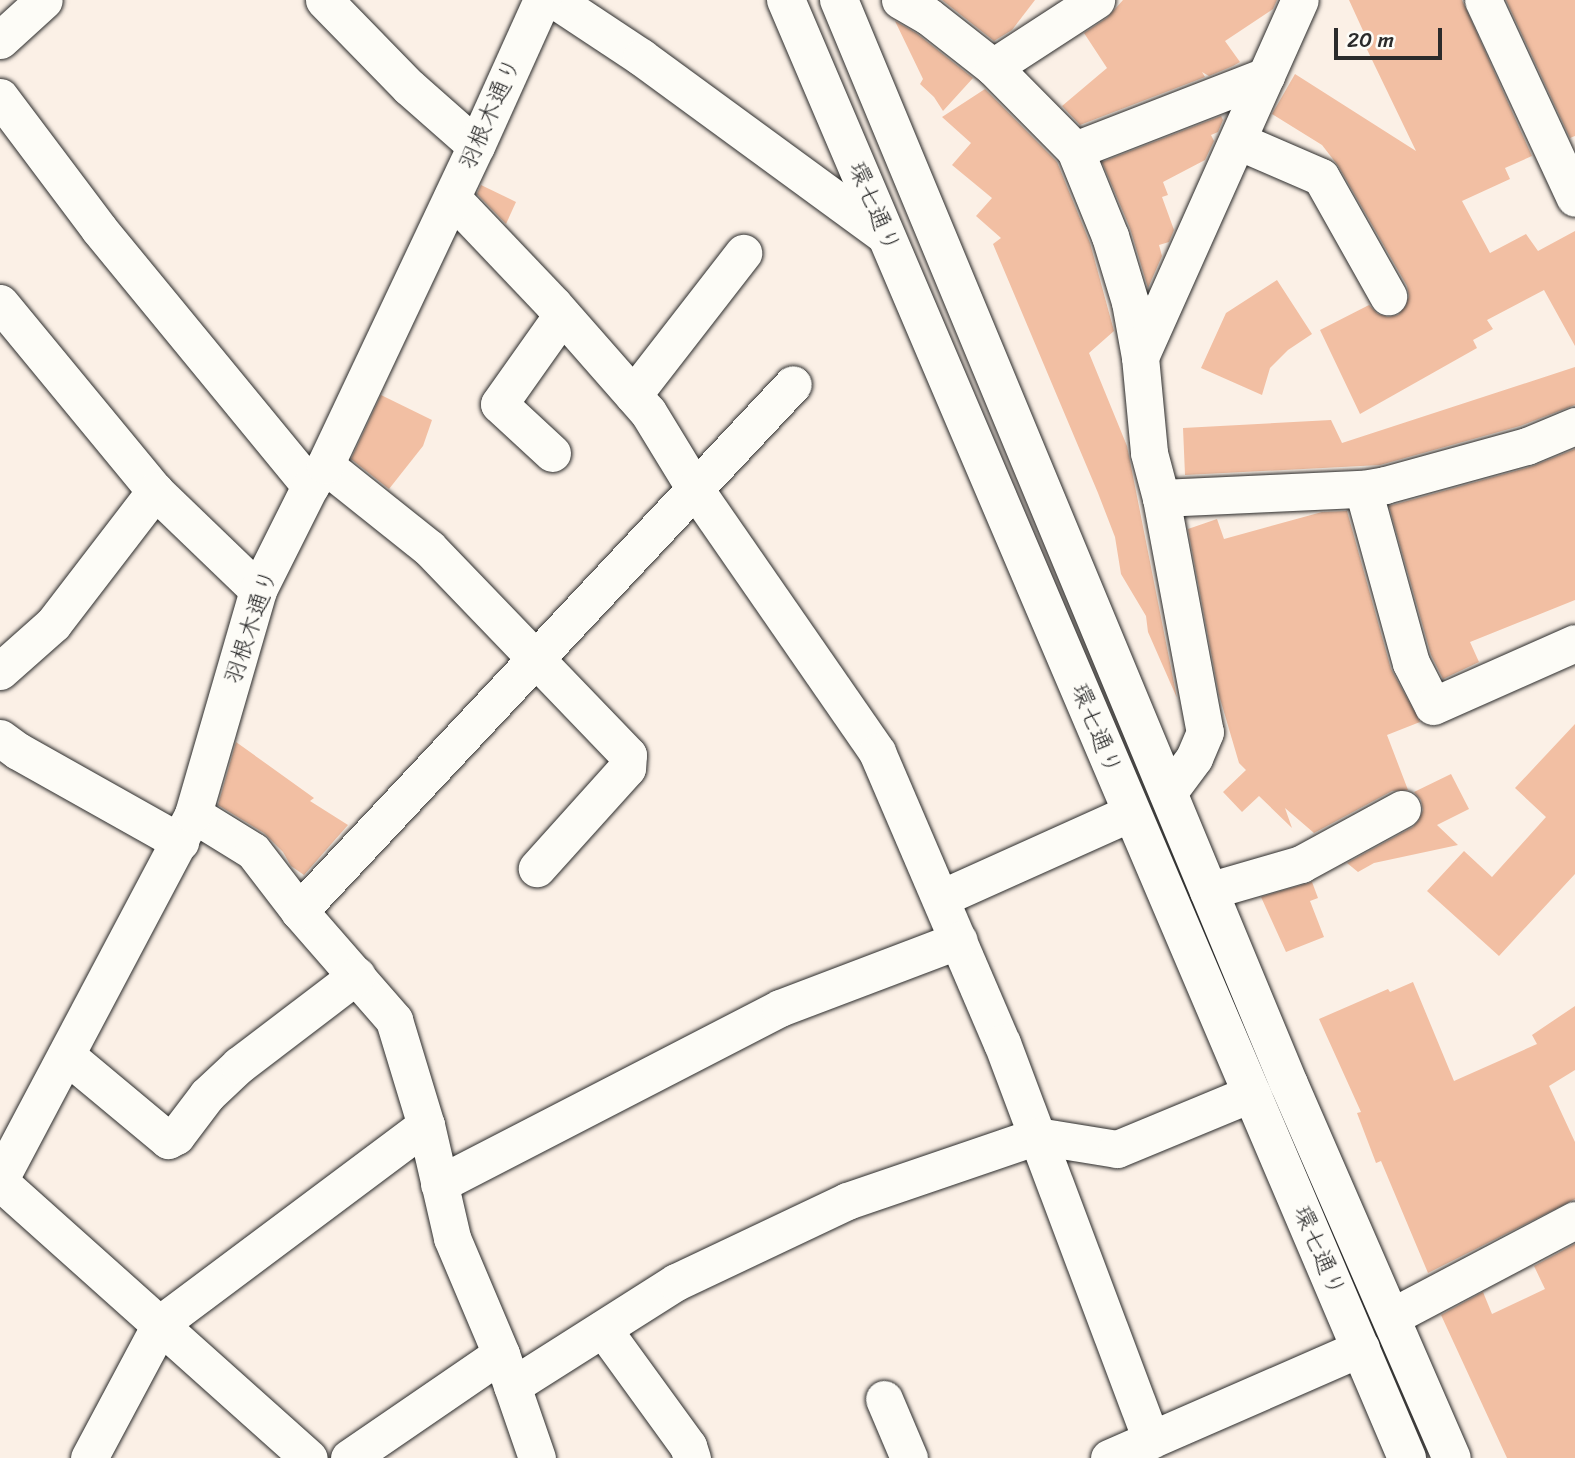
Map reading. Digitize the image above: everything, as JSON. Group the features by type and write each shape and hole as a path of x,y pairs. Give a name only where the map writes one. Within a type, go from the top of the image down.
{"main road":[{"name":"環七通り","path":"786,0 1407,1458"},
{"name":"環七通り","path":"839,0 1208,891 1452,1458"}],"street":[{"path":"0,40 44,0"},
{"path":"324,0 409,87 476,146"},
{"path":"900,0 928,16 993,67 1075,150 1110,236 1130,302 1140,357 1149,453 1161,498 1205,732 1194,758 1168,793"},
{"path":"993,67 1096,0"},
{"path":"1140,357 1300,0"},
{"path":"1483,0 1575,198"},
{"path":"536,5 641,57 886,236"},
{"name":"羽根木通り","path":"0,1181 186,828 258,590 452,198 536,5"},
{"path":"1075,150 1266,76"},
{"path":"0,97 99,229 317,475 429,548 628,755 627,768 537,868"},
{"path":"1238,141 1321,177 1388,296"},
{"path":"452,198 562,314 648,412 695,489 877,752 959,940 1037,1136 1151,1440"},
{"path":"633,395 743,253"},
{"path":"0,303 155,491 258,590"},
{"path":"552,453 499,404 562,314"},
{"path":"299,911 793,383"},
{"path":"1161,498 1363,489 1527,446 1575,426"},
{"path":"1363,489 1411,663 1433,706 1575,643"},
{"path":"0,671 53,624 155,491"},
{"path":"0,738 18,751 186,828 253,851 299,911 394,1020 426,1125 452,1238 507,1370 537,1458"},
{"path":"1208,891 1301,864 1402,809"},
{"path":"940,898 1130,813"},
{"path":"439,1184 780,1008 959,940"},
{"path":"66,1055 168,1140 176,1136 207,1095 239,1065 357,975"},
{"path":"369,1452 507,1370 603,1329 676,1282 847,1201 1037,1136 1117,1149 1252,1093"},
{"path":"89,1458 161,1323 426,1125"},
{"path":"0,1181 309,1458"},
{"path":"1391,1317 1575,1220"},
{"path":"603,1329 688,1446 692,1458"},
{"path":"1109,1458 1361,1348"},
{"path":"884,1399 909,1458"}],"building":[{"path":"942,0 1035,0 1012,30 994,41"},
{"path":"1123,0 1277,0 1273,9 1225,41 1240,62 1209,76 1202,72 1205,77 1080,125 1062,106 1107,68 1084,33 1107,18"},
{"path":"1349,0 1462,0 1532,156 1505,168 1510,179 1462,201 1490,253 1526,234 1538,251 1575,231 1575,346 1544,290 1487,320 1493,329 1473,340 1477,348 1360,414 1320,330 1369,305 1378,314 1388,317 1398,315 1406,306 1409,296 1407,286 1339,167 1322,145 1272,114 1295,74 1416,151 1361,37 1365,35"},
{"path":"1506,0 1575,0 1575,136 1570,138"},
{"path":"895,21 916,33 973,78 943,111 934,97 920,84 923,79"},
{"path":"985,89 1057,162 1090,243 1114,331 1089,353 1127,446 1177,698 1148,632 1146,616 1121,574 1115,537 1098,493 993,244 1001,238 976,216 992,198 952,165 971,143 942,117"},
{"path":"1221,116 1223,120 1218,132 1211,135 1214,141 1205,160 1163,182 1168,195 1162,197 1174,230 1169,242 1159,245 1162,256 1148,288 1130,228 1102,162"},
{"path":"481,185 516,202 506,224 477,194"},
{"path":"1277,280 1312,334 1288,350 1270,368 1262,395 1201,368 1226,313"},
{"path":"1575,367 1575,405 1520,426 1380,465 1185,475 1183,428 1331,420 1342,443"},
{"path":"381,395 432,420 423,446 389,489 351,459"},
{"path":"1575,449 1575,600 1470,642 1479,662 1443,679 1431,655 1389,506 1533,466"},
{"path":"1347,511 1391,669 1420,722 1387,735 1408,790 1392,791 1314,833 1285,808 1292,828 1259,796 1242,812 1223,792 1246,770 1239,763 1219,695 1188,529 1217,519 1224,539 1322,512"},
{"path":"1575,724 1575,874 1499,956 1427,891 1464,851 1492,877 1546,817 1515,788"},
{"path":"236,742 314,798 310,801 348,825 304,875 291,866 283,852 264,833 218,805"},
{"path":"1451,774 1469,809 1437,825 1458,845 1374,863 1358,872 1347,863 1413,827 1423,810 1421,800 1414,792"},
{"path":"1312,882 1318,898 1310,901 1324,937 1286,952 1261,897"},
{"path":"1413,982 1454,1081 1537,1044 1532,1035 1575,1006 1575,1070 1549,1086 1575,1142 1575,1199 1428,1273 1381,1161 1376,1163 1357,1113 1361,1112 1319,1019 1388,989 1390,992"},
{"path":"1575,1244 1575,1458 1507,1458 1441,1315 1483,1292 1492,1314 1545,1289 1534,1266"}]}
